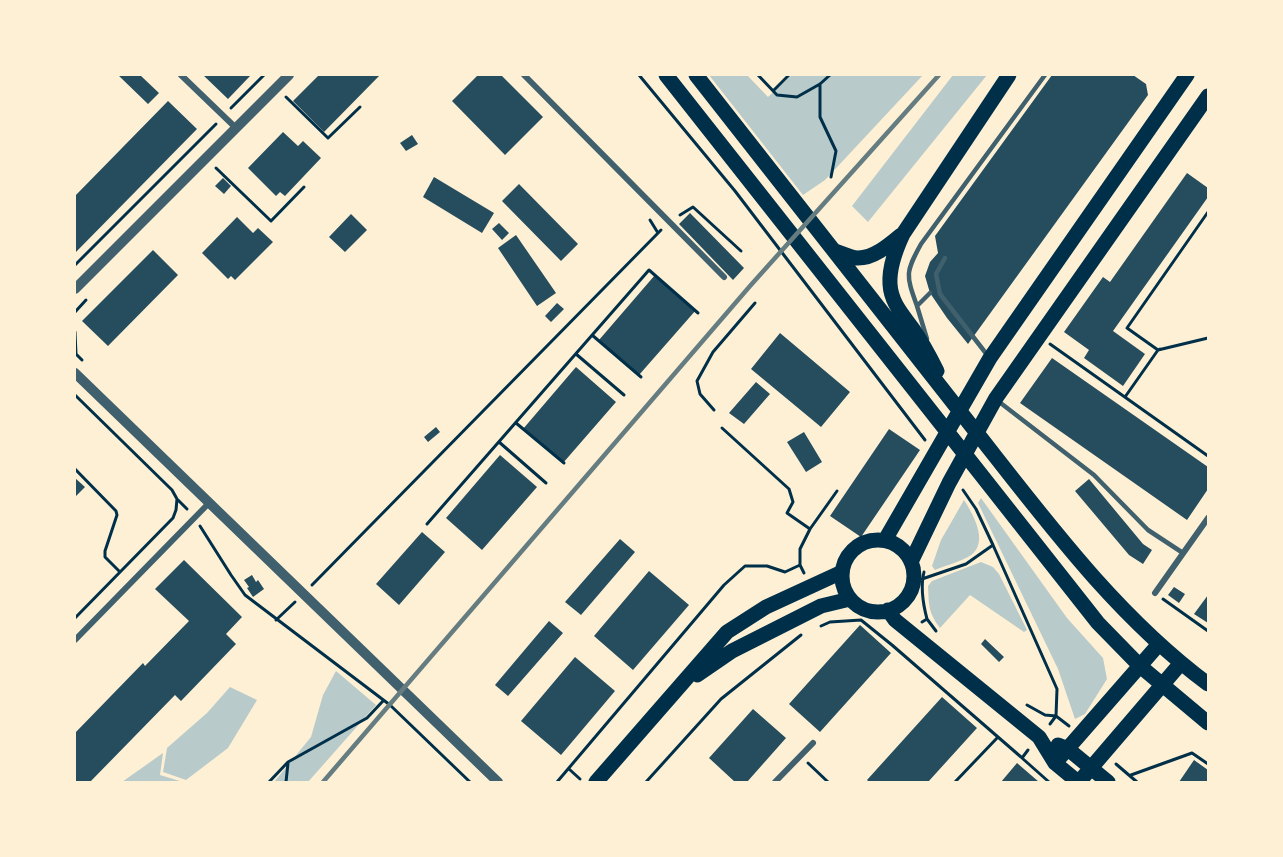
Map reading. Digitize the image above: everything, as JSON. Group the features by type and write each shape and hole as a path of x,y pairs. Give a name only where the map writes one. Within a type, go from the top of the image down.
{"main road":[{"path":"666,75 1081,603 1140,666 1208,723"},
{"path":"696,75 951,401 1086,568 1159,644 1208,684"},
{"path":"951,401 934,365 893,300 890,285 891,268 903,234 1010,75"},
{"path":"885,540 978,376 1187,75"},
{"path":"911,562 996,398 1208,96"},
{"path":"835,251 858,258 866,257 883,249 903,234"},
{"path":"885,540 896,544 911,562 914,573 907,596 899,605 888,610 867,610 858,606 850,599 842,582 845,560 861,543 885,540"},
{"path":"596,782 727,632 766,607 842,572"},
{"path":"682,685 732,651 821,606 850,599"},
{"path":"888,610 895,620 1039,737 1068,749 1108,782"},
{"path":"1055,764 1159,644"},
{"path":"1039,737 1055,764 1078,782 1181,663"}],"street":[{"path":"181,75 236,128"},
{"path":"75,289 289,75"},
{"path":"524,75 724,277"},
{"path":"75,373 498,782"},
{"path":"75,640 209,503"},
{"path":"1155,593 1208,518"},
{"path":"775,782 813,743"}],"lane":[{"path":"934,365 908,280 911,263 921,244 1045,75"},
{"path":"945,258 936,274 940,294 990,358"},
{"path":"917,306 930,293"},
{"path":"996,398 1094,475 1148,530 1183,553"}],"path":[{"path":"224,102 231,109 264,75"},
{"path":"639,75 735,191 927,442"},
{"path":"758,75 777,95 797,97 820,84 830,75"},
{"path":"773,91 789,75"},
{"path":"820,84 820,117 836,151 831,177"},
{"path":"285,96 328,138 360,107"},
{"path":"75,265 216,124"},
{"path":"215,166 271,221 304,187"},
{"path":"276,620 669,222 693,207 741,251"},
{"path":"1158,350 1127,328 1208,213"},
{"path":"427,524 649,270 698,313"},
{"path":"714,411 700,394 697,381 713,352 754,303"},
{"path":"75,332 76,354"},
{"path":"592,335 641,376"},
{"path":"1125,397 1158,350 1208,338"},
{"path":"1047,342 1208,456"},
{"path":"576,354 624,395"},
{"path":"75,395 172,490 177,499 195,517 245,595 383,700 470,782"},
{"path":"516,423 564,463"},
{"path":"722,428 789,489 793,502 787,513 810,529"},
{"path":"499,442 546,483"},
{"path":"75,469 116,511 117,515 105,557 120,572"},
{"path":"953,482 976,509 1057,689 1056,716 1039,737"},
{"path":"801,565 800,549 810,529 837,491"},
{"path":"75,618 173,518 177,499"},
{"path":"922,580 966,564 993,545"},
{"path":"909,630 927,619 922,602 924,570"},
{"path":"1155,593 1208,631"},
{"path":"813,629 830,622 861,621 892,645 1022,758"},
{"path":"646,782 721,699 804,633"},
{"path":"270,782 288,762 367,718 383,700"},
{"path":"955,782 998,737"},
{"path":"1131,775 1192,753 1208,764"},
{"path":"801,756 828,782"},
{"path":"286,782 288,762"},
{"path":"569,769 584,782"}],"shaded area":[{"path":"709,75 747,75 768,97 792,75 923,75 825,180 803,195"},
{"path":"953,75 987,75 868,222 852,206"},
{"path":"981,498 1067,618 1103,658 1107,679 1085,714 1075,719 1058,669 978,503"},
{"path":"964,500 978,528 979,543 971,555 935,570 932,566 941,540"},
{"path":"981,562 993,567 999,574 1027,630 1024,632 970,595 940,628 936,622 930,608 928,586 932,581"},
{"path":"336,671 376,705 308,782 274,782 311,737 323,695"},
{"path":"230,687 257,700 228,748 186,780 163,772 167,748 207,713"},
{"path":"163,753 160,775 183,782 122,782"}],"building":[{"path":"118,75 140,75 159,93 148,104"},
{"path":"203,75 251,75 228,99"},
{"path":"319,75 380,75 324,132 293,101"},
{"path":"478,75 501,75 543,117 505,155 452,101"},
{"path":"1052,75 1133,75 1146,84 1148,95 968,344 930,293 925,276 930,262 938,253 935,236"},
{"path":"168,101 197,129 75,253 75,196"},
{"path":"283,132 298,146 303,141 321,158 285,196 280,192 276,196 248,168"},
{"path":"412,135 418,144 406,151 400,143"},
{"path":"1187,173 1208,188 1208,197 1113,331 1145,354 1123,386 1084,358 1089,350 1064,332 1103,277 1110,282"},
{"path":"434,177 494,213 482,233 423,197"},
{"path":"223,178 231,186 224,194 215,186"},
{"path":"519,184 578,244 561,261 502,201"},
{"path":"690,213 744,268 733,280 679,224"},
{"path":"351,214 367,230 345,252 329,237"},
{"path":"237,217 253,233 258,228 273,242 235,280 231,276 228,279 202,253"},
{"path":"499,223 509,233 502,240 492,229"},
{"path":"516,235 556,293 537,306 498,248"},
{"path":"153,250 178,275 108,346 82,321"},
{"path":"655,275 696,310 639,375 599,340"},
{"path":"557,303 564,309 551,322 545,316"},
{"path":"780,333 850,392 821,427 751,369"},
{"path":"1052,358 1208,467 1208,489 1187,520 1020,403"},
{"path":"576,367 616,402 563,463 523,429"},
{"path":"756,382 770,394 744,424 729,413"},
{"path":"436,427 440,432 428,442 424,437"},
{"path":"889,429 920,450 861,537 830,516"},
{"path":"804,432 822,462 806,472 787,442"},
{"path":"500,455 537,487 482,550 446,518"},
{"path":"75,478 85,487 75,497"},
{"path":"1089,479 1143,544 1152,550 1143,564 1129,555 1075,491"},
{"path":"422,532 445,552 399,605 376,584"},
{"path":"620,539 635,552 581,615 565,602"},
{"path":"184,560 242,617 226,634 236,644 181,701 175,695 90,782 75,782 75,733 143,663 145,666 189,621 155,589"},
{"path":"649,571 689,605 633,670 594,636"},
{"path":"252,575 264,589 253,597 244,580"},
{"path":"1174,587 1185,594 1179,603 1168,595"},
{"path":"1208,595 1208,623 1194,614"},
{"path":"549,621 563,633 508,696 495,685"},
{"path":"860,625 891,653 820,732 789,704"},
{"path":"985,639 1004,657 999,662 981,644"},
{"path":"575,657 615,691 561,755 521,721"},
{"path":"942,697 977,728 928,782 869,782 867,780"},
{"path":"753,709 786,738 747,782 735,782 709,758"},
{"path":"1194,760 1208,770 1208,782 1179,782"},
{"path":"1017,763 1039,782 1001,782"}],"railway":[{"path":"323,782 750,286 939,75"}]}
